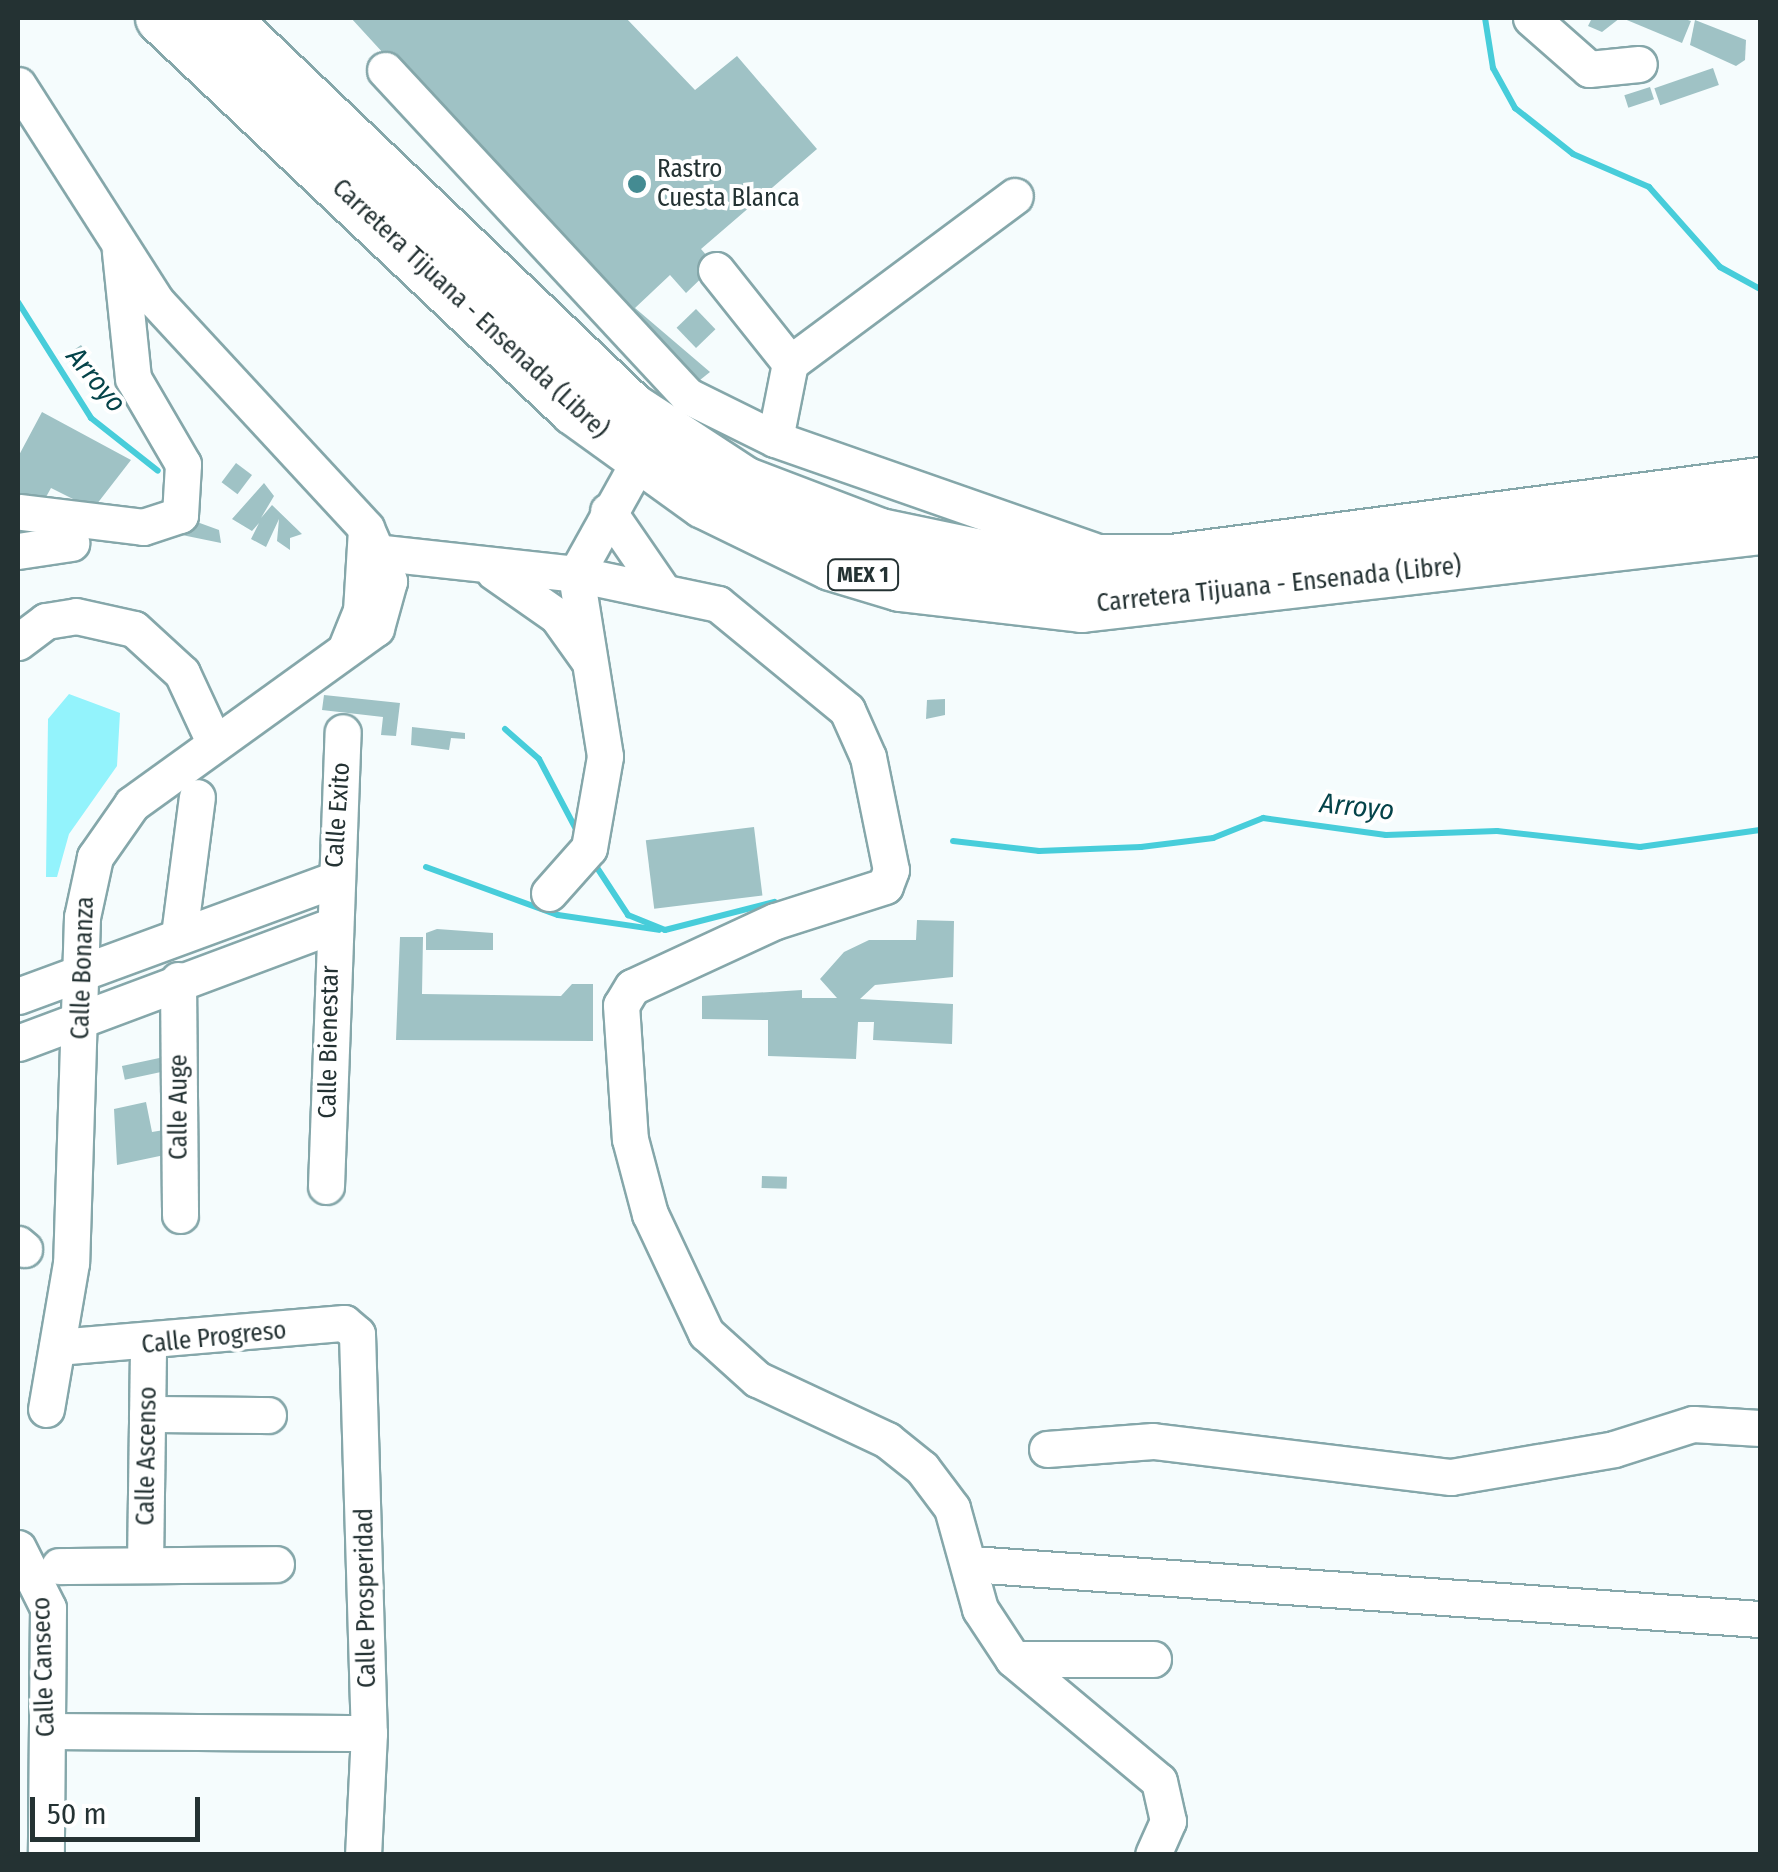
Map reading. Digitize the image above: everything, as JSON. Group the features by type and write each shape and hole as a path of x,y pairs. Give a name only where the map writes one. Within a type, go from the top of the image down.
{"highway":[{"name":"Carretera Tijuana - Ensenada (Libre)","path":"161,18 514,357 638,461 831,565 900,586 1082,608 1760,529"},
{"name":"Carretera Tijuana - Ensenada (Libre)","path":"222,18 583,367 682,445 811,512 896,538 1004,560 1123,560 1760,483"}],"street":[{"path":"1530,18 1588,70 1638,64"},
{"path":"385,70 688,396 775,439 1123,560"},
{"path":"18,84 120,251 193,344 372,544 485,567 576,574 663,591 736,614 829,686 868,757 891,870 870,896 775,921 625,994 630,1139 650,1214 725,1356 922,1468 952,1508 971,1564 980,1609 1013,1658 1159,1781 1168,1820 1153,1854"},
{"path":"775,439 790,363 1014,196"},
{"path":"21,512 143,527 180,516 183,464 133,378 120,251"},
{"path":"716,270 790,363"},
{"path":"549,893 589,848 605,756 576,574 638,461"},
{"path":"608,511 663,591"},
{"path":"18,551 71,542"},
{"name":"Calle Bonanza","path":"46,1410 76,1198 86,887 109,832 215,744 347,645 376,628 372,544"},
{"path":"485,567 556,616 593,670"},
{"path":"18,642 46,621 76,616 134,629 182,674 215,744"},
{"name":"Calle Exito","path":"332,901 343,732"},
{"path":"179,934 196,797"},
{"path":"18,996 179,934 332,901"},
{"path":"18,1043 80,1018 179,990 332,901"},
{"name":"Calle Bienestar","path":"326,1186 332,901"},
{"name":"Calle Auge","path":"179,990 180,1215"},
{"name":"Calle Progreso","path":"57,1348 148,1346 344,1323 360,1342"},
{"name":"Calle Prosperidad","path":"360,1342 368,1732 363,1854"},
{"name":"Calle Ascenso","path":"146,1565 148,1346"},
{"path":"147,1414 268,1415"},
{"path":"1047,1449 1154,1441 1451,1477 1614,1449 1693,1424 1760,1428"},
{"name":"Calle Canseco","path":"18,1548 48,1608 37,1836"},
{"path":"59,1566 276,1564"},
{"path":"971,1564 1760,1620"},
{"path":"1013,1658 1152,1659"},
{"path":"64,1731 368,1732"}],"shaded area":[{"path":"69,694 120,713 117,766 69,834 57,877 46,877 48,719"}],"building":[{"name":"Rastro Cuesta Blanca","path":"351,18 626,18 695,90 737,56 817,149 701,249 715,265 686,293 670,275 635,308 710,372 690,388"},
{"path":"1592,18 1620,18 1602,32 1588,26"},
{"path":"1622,18 1682,18 1691,21 1682,43"},
{"path":"1695,20 1746,40 1745,60 1736,66 1690,45"},
{"path":"1713,68 1719,85 1660,105 1654,88"},
{"path":"1650,87 1654,99 1628,108 1624,95"},
{"path":"696,309 715,329 696,348 677,328"},
{"path":"81,345 93,362 77,373 65,356"},
{"path":"42,412 131,460 93,509 51,488 41,506 18,514 18,457"},
{"path":"236,463 252,475 238,494 222,482"},
{"path":"264,483 274,496 261,518 272,505 302,534 290,538 290,550 277,541 279,519 266,547 251,539 259,523 252,531 232,519"},
{"path":"186,518 219,530 221,543 182,535"},
{"path":"324,695 400,703 396,736 381,735 383,717 322,710"},
{"path":"945,699 945,715 926,719 927,700"},
{"path":"412,727 465,733 465,739 451,738 449,750 411,745"},
{"path":"754,827 762,895 654,909 646,840"},
{"path":"917,920 954,921 953,977 875,985 860,999 953,1004 952,1044 873,1040 874,1022 858,1022 856,1059 768,1056 768,1020 702,1019 702,996 802,990 802,998 837,998 820,979 844,952 869,940 916,940"},
{"path":"437,929 493,933 493,950 426,950 426,933"},
{"path":"400,937 423,937 422,994 561,996 572,984 593,984 593,1041 396,1040"},
{"path":"164,1057 167,1071 125,1080 122,1066"},
{"path":"146,1102 152,1132 170,1129 174,1153 117,1165 114,1109"},
{"path":"762,1176 787,1177 787,1189 762,1188"}],"waterway":[{"path":"1485,18 1493,68 1515,108 1573,154 1649,187 1720,267 1760,289"},
{"name":"Arroyo","path":"18,302 91,418 158,471"},
{"name":"Arroyo","path":"505,729 539,759 577,831"},
{"name":"Arroyo","path":"953,841 1039,851 1141,847 1213,838 1263,818 1386,835 1497,831 1640,847 1760,830"},
{"name":"Arroyo","path":"592,860 628,915 665,930 774,902"},
{"path":"426,867 558,915 659,930"}],"place":[{"name":"Rastro Cuesta Blanca","path":"637,184"}]}
